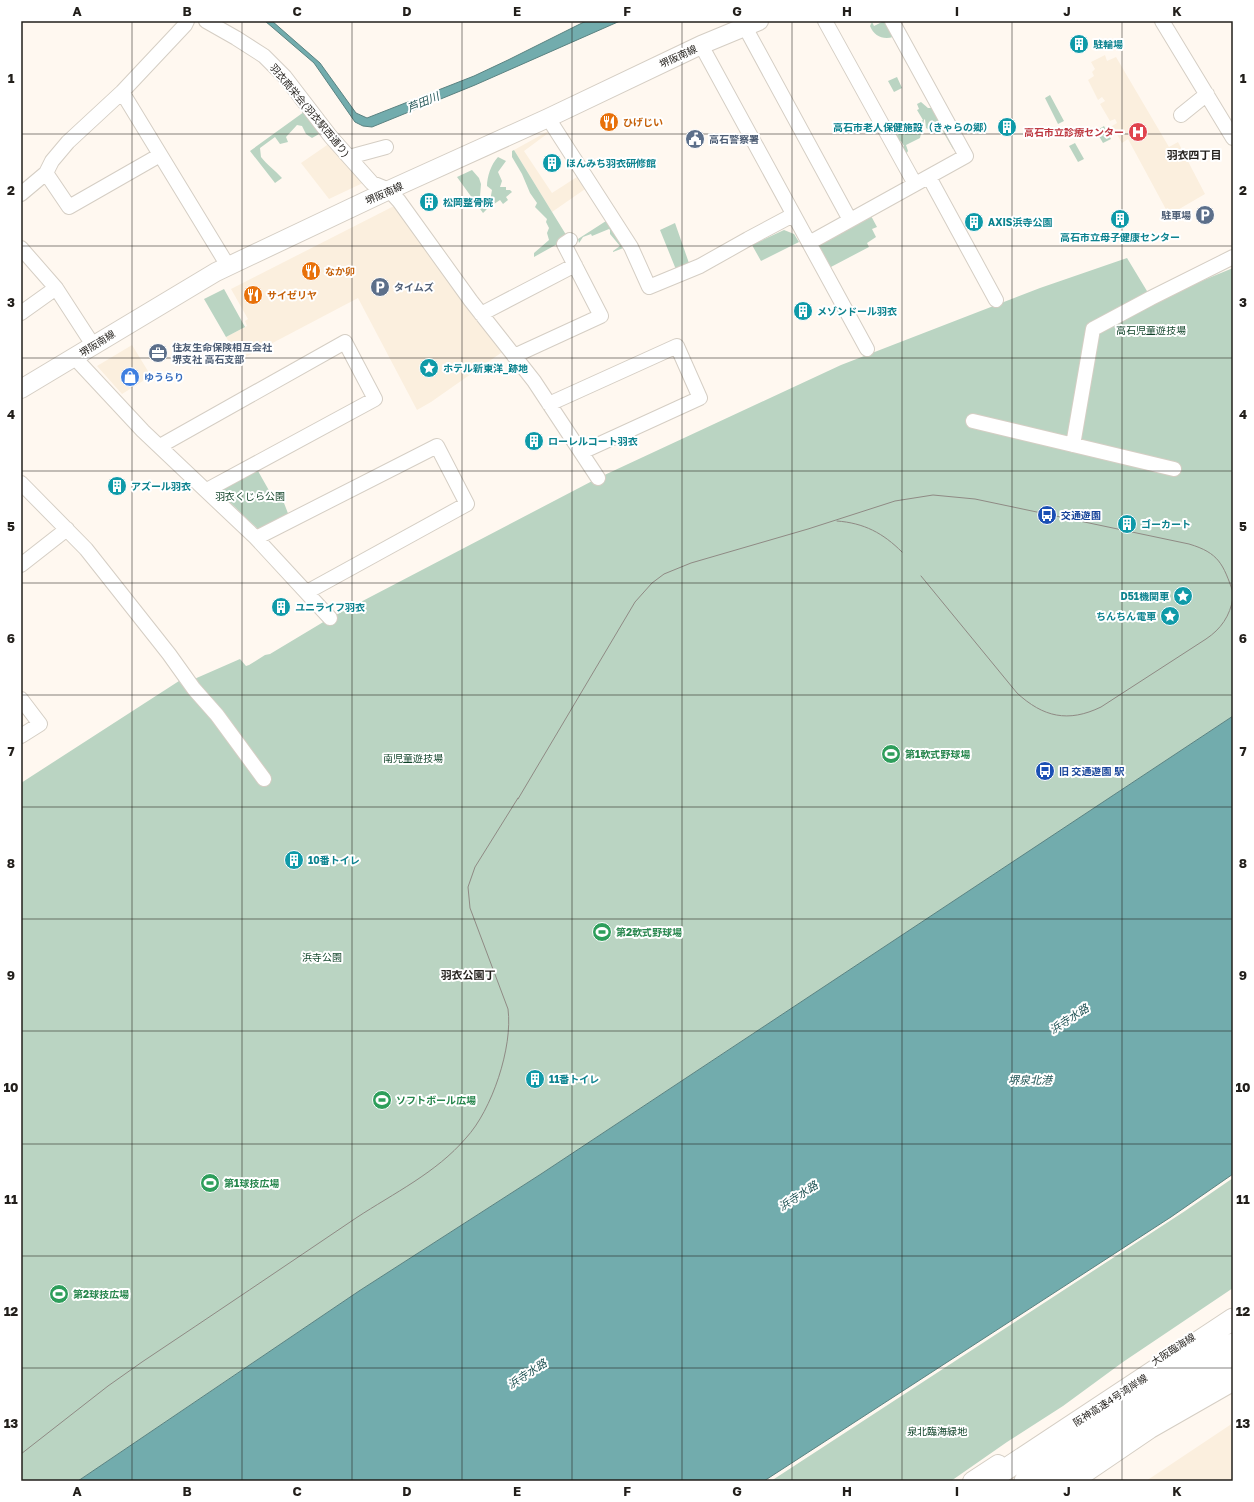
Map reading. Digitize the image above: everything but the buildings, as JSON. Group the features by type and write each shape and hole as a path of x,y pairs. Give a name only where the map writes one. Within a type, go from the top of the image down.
{"highway":[{"name":"阪神高速4号湾岸線","path":"988,1481 1233,1319"},
{"name":"阪神高速4号湾岸線","path":"1025,1481 1233,1344"},
{"path":"1071,1481 1149,1428 1233,1380"}],"main road":[{"name":"堺阪南線","path":"21,389 92,345 216,272 389,190 548,118 701,46 752,24"},
{"name":"大阪臨海線","path":"972,1481 1233,1310"},
{"path":"1049,1481 1233,1360"}],"street":[{"path":"21,194 46,173 52,161 68,142 122,92 185,25 187,21"},
{"name":"羽衣商栄会(羽衣駅西通り)","path":"206,21 264,56 285,77 331,137 372,183 389,190"},
{"path":"825,21 915,184"},
{"path":"809,243 966,156 892,21"},
{"path":"1162,21 1208,94 1233,138"},
{"path":"752,24 850,220"},
{"path":"701,46 867,349"},
{"path":"122,92 225,261"},
{"path":"1181,115 1208,94"},
{"path":"548,118 631,247 649,287 700,266 794,215"},
{"path":"349,157 386,147"},
{"path":"46,173 69,207 160,155"},
{"path":"930,176 996,300"},
{"path":"389,190 399,200 481,314 549,404 598,478"},
{"path":"511,352 601,316 564,244 570,240"},
{"path":"21,248 56,288 92,345"},
{"path":"1073,445 1093,329 1233,257"},
{"path":"481,314 575,265"},
{"path":"21,313 56,288"},
{"path":"160,446 344,342 375,400 207,490"},
{"path":"549,404 677,346 700,398 582,452"},
{"path":"74,357 143,431 256,538 330,618"},
{"path":"973,421 1174,469"},
{"path":"256,538 437,446 467,504 307,592"},
{"path":"21,483 86,549 124,596 264,779"},
{"path":"21,564 67,529"},
{"path":"21,699 40,724 21,736"}],"shaded area":[{"name":"高石市立診療センター","path":"1105,55 1107,61 1116,57 1169,147 1178,142 1205,194 1169,215 1128,139 1122,143 1112,126 1117,123 1115,119 1110,121 1100,104 1105,101 1102,97 1098,100 1088,80 1094,76 1092,72 1095,69 1091,62"},
{"path":"552,129 588,187 552,212 514,150","holes":["551,131 580,175 552,193 524,151"]},
{"path":"333,141 367,181 329,199 301,163"},
{"path":"394,206 508,348 431,402 417,410 358,298 240,360 226,337 247,326 245,321 248,319 231,289"},
{"path":"132,345 151,376 122,394 97,366"},
{"path":"1233,1423 1233,1481 1146,1481"}],"green space":[{"path":"884,21 893,37 886,38 876,35 870,26 872,22 874,26"},
{"path":"897,77 902,88 894,92 888,81"},
{"path":"1050,95 1064,121 1058,124 1045,98"},
{"path":"921,102 928,108 932,108 955,143 953,149 942,130 931,131 926,128 925,119 920,138 906,145 908,151 906,154 900,149 904,146 901,141 897,144 894,137 923,120 917,110 919,109 917,104"},
{"path":"308,109 321,128 319,134 312,138 306,134 302,126 297,125 286,137 288,142 280,144 275,137 260,148 261,157 282,178 275,183 250,151"},
{"path":"1104,126 1111,139 1103,143 1096,131"},
{"path":"1075,143 1084,159 1078,162 1069,146"},
{"path":"514,150 568,238 534,257 534,253 549,240 547,233 549,228 546,222 547,219 535,207 537,203 530,193 522,174 512,157 512,151"},
{"path":"498,157 506,161 498,172 502,181 500,187 506,187 506,190 510,190 512,192 506,197 508,200 503,204 500,200 494,204 490,201 492,190 487,186 493,163"},
{"path":"472,170 479,178 481,184 480,197 487,203 488,208 483,213 457,177"},
{"path":"870,214 877,227 872,229 876,237 867,243 869,247 829,268 818,248 822,242"},
{"path":"606,221 612,223 626,247 613,252 620,246 610,234 609,229 592,236 591,234 583,237 579,243 578,239"},
{"path":"675,223 690,266 677,272 660,230"},
{"path":"784,230 794,234 799,242 761,261 752,245"},
{"name":"浜寺公園","path":"1127,258 1153,301 1233,268 1233,716 541,1174 359,1291 78,1481 21,1481 21,783 179,681 183,686 192,680 240,659 246,666 249,665 330,618 598,478 841,365 1040,288"},
{"path":"224,289 245,327 226,337 204,299"},
{"name":"羽衣くじら公園","path":"258,471 271,494 279,490 289,516 260,531 221,494 223,488"},
{"name":"泉北臨海緑地","path":"1233,1178 1233,1288 1123,1362 1063,1406 1007,1442 951,1481 771,1481 1185,1211"}],"water":[{"name":"芦田川","path":"265,21 272,21 320,63 356,113 367,118 474,76 586,21 620,21 475,85 372,127 363,126 355,122 314,63"},
{"name":"堺泉北港","path":"1233,716 1233,1174 1171,1217 764,1481 78,1481 359,1291 541,1174"}],"tram line":[{"path":"518,799 635,602 652,583 664,574 691,563 808,529 895,501 933,495 975,499 1189,544 1207,551 1218,561 1223,567 1233,592"},
{"path":"837,521 856,524 872,530 888,539 902,552"},
{"path":"921,576 1017,693 1036,708 1056,715 1067,716 1078,715 1101,707 1206,639 1224,622 1230,611 1233,598"},
{"path":"21,1454 108,1386 142,1362 356,1218 428,1172 442,1162 466,1138 484,1111 499,1077 504,1059 509,1024 508,1009 470,908 468,887 475,867 518,798"}],"place":[{"name":"駐輪場","path":"1079,44"},
{"name":"ひげじい","path":"609,122"},
{"name":"高石市老人保健施設（きゃらの郷）","path":"1007,127"},
{"name":"高石市立診療センター","path":"1138,132"},
{"name":"高石警察署","path":"695,139"},
{"name":"ほんみち羽衣研修館","path":"552,163"},
{"name":"松岡整骨院","path":"429,202"},
{"name":"駐車場","path":"1205,215"},
{"name":"高石市立母子健康センター","path":"1120,219"},
{"name":"AXIS浜寺公園","path":"974,222"},
{"name":"なか卯","path":"311,271"},
{"name":"タイムズ","path":"380,287"},
{"name":"サイゼリヤ","path":"253,295"},
{"name":"メゾンドール羽衣","path":"803,311"},
{"name":"住友生命保険相互会社 堺支社 高石支部","path":"158,353"},
{"name":"ホテル新東洋_跡地","path":"429,368"},
{"name":"ゆうらり","path":"130,377"},
{"name":"ローレルコート羽衣","path":"534,441"},
{"name":"アズール羽衣","path":"117,486"},
{"name":"交通遊園","path":"1047,515"},
{"name":"ゴーカート","path":"1127,524"},
{"name":"D51機関車","path":"1183,596"},
{"name":"ユニライフ羽衣","path":"281,607"},
{"name":"ちんちん電車","path":"1170,616"},
{"name":"第1軟式野球場","path":"891,754"},
{"name":"旧 交通遊園 駅","path":"1045,771"},
{"name":"10番トイレ","path":"294,860"},
{"name":"第2軟式野球場","path":"602,932"},
{"name":"11番トイレ","path":"535,1079"},
{"name":"ソフトボール広場","path":"382,1100"},
{"name":"第1球技広場","path":"210,1183"},
{"name":"第2球技広場","path":"59,1294"}],"district":[{"name":"羽衣四丁目","path":"1194,155"},
{"name":"羽衣公園丁","path":"468,975"}],"park label":[{"name":"高石児童遊技場","path":"1151,330"},
{"name":"南児童遊技場","path":"413,758"}],"water label":[{"name":"浜寺水路","path":"1069,1019"},
{"name":"浜寺水路","path":"798,1196"},
{"name":"浜寺水路","path":"527,1374"}]}
